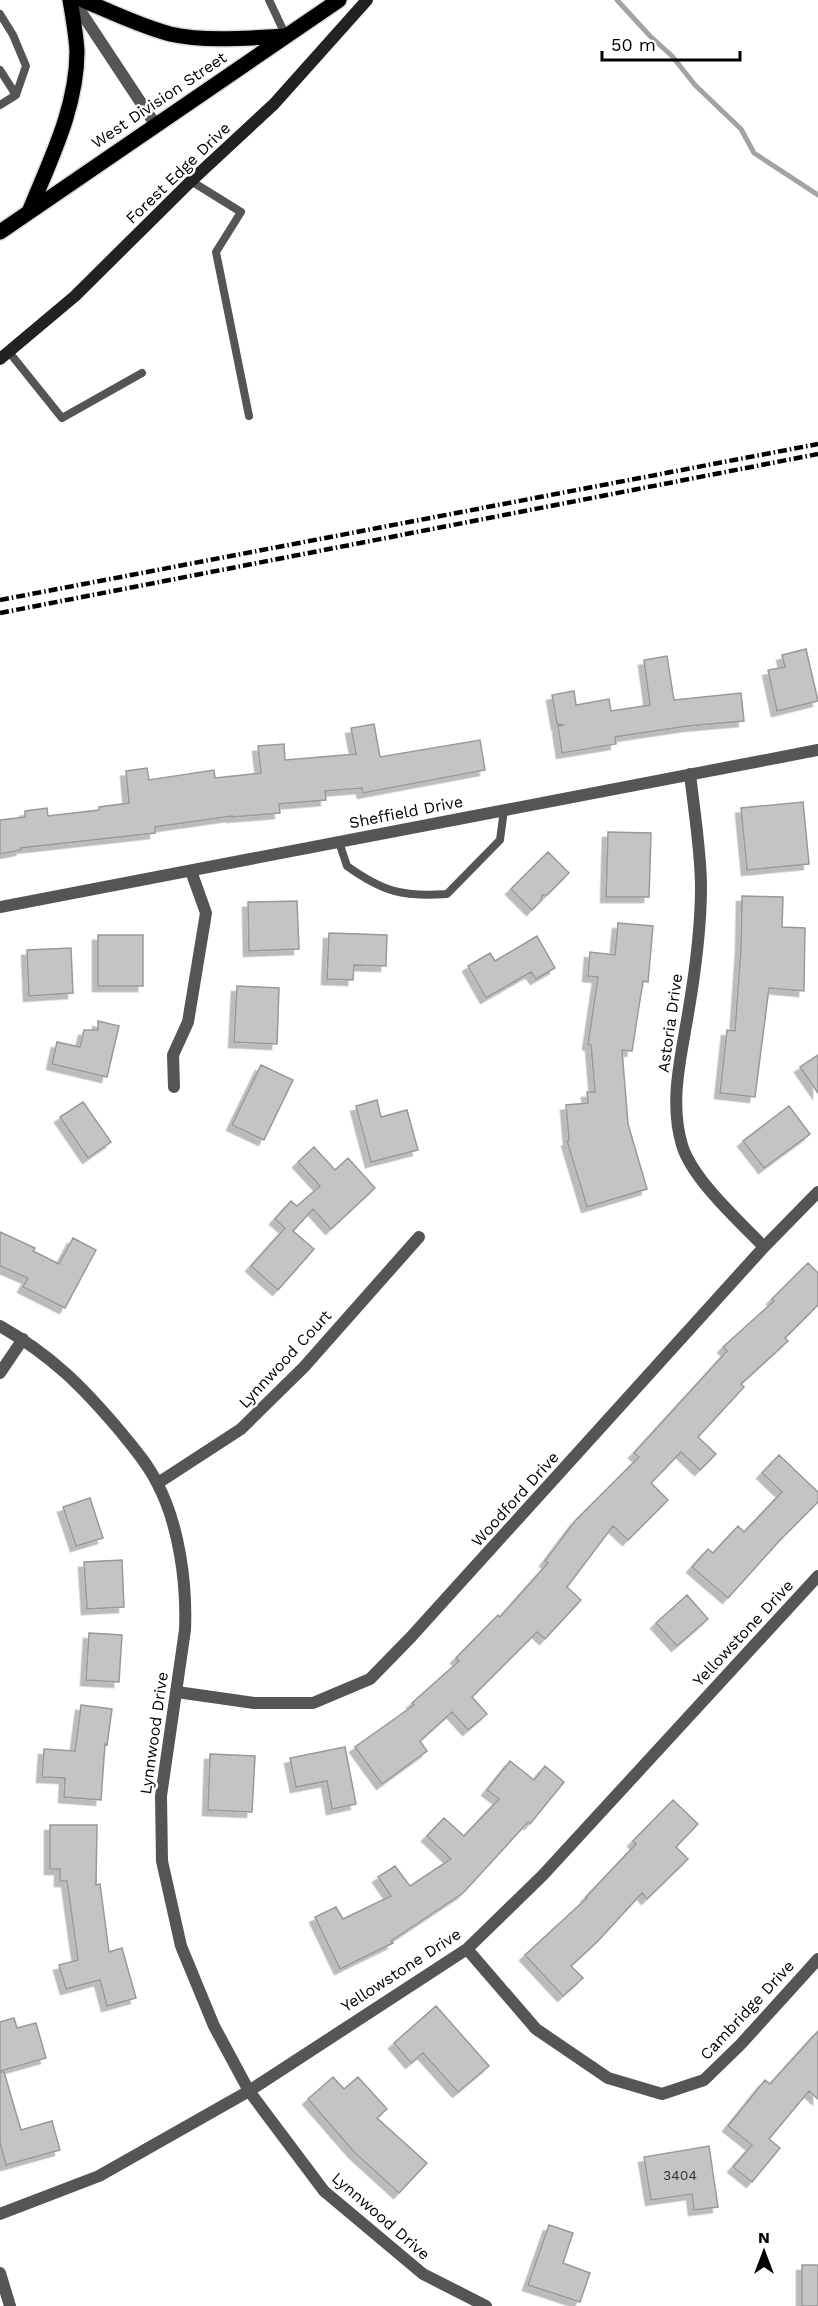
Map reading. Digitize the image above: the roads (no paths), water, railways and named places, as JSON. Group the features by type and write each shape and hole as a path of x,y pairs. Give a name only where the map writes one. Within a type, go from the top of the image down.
{"main road":[{"path":"29,212 66,120 73,88 77,50 72,0"},
{"path":"83,0 171,34 232,39 286,36"},
{"name":"West Division Street","path":"0,232 339,0"}],"street":[{"path":"72,0 155,124"},
{"name":"Forest Edge Drive","path":"4,355 75,296 191,181 274,104 367,0"},
{"name":"Sheffield Drive","path":"0,907 818,750"},
{"name":"Astoria Drive","path":"690,774 701,886 688,1014 679,1062 676,1110 682,1145 691,1164 709,1188 764,1247"},
{"path":"174,1087 173,1055 188,1022 206,913 191,871"},
{"name":"Woodford Drive","path":"177,1692 254,1703 313,1703 370,1679 428,1620 764,1247 818,1192"},
{"name":"Lynnwood Court","path":"158,1483 242,1429 304,1367 419,1237"},
{"name":"Lynnwood Drive","path":"0,1326 23,1339 62,1368 134,1448 158,1483 180,1548 186,1607 177,1692 161,1796 162,1861 180,1946 214,2026 249,2091 324,2191 423,2274 486,2306"},
{"path":"0,1373 23,1339"},
{"name":"Yellowstone Drive","path":"0,2214 99,2176 249,2091 467,1949 543,1875 818,1576"},
{"name":"Cambridge Drive","path":"467,1949 536,2029 608,2078 662,2094 704,2080 741,2044 818,1959"},
{"path":"0,2273 10,2306"}],"lane":[{"path":"269,0 286,36"},
{"path":"0,14 13,35 26,66 16,95 0,105"},
{"path":"0,70 16,95"},
{"path":"191,181 241,212 216,252 249,416"},
{"path":"4,355 62,418 142,373"},
{"path":"339,842 347,866 389,891 424,896 447,894 500,840 504,810"}],"waterway":[{"path":"617,0 672,56 695,85 741,129 754,153 818,195"}],"railway":[{"path":"0,600 818,444"},
{"path":"0,613 818,454"}]}
